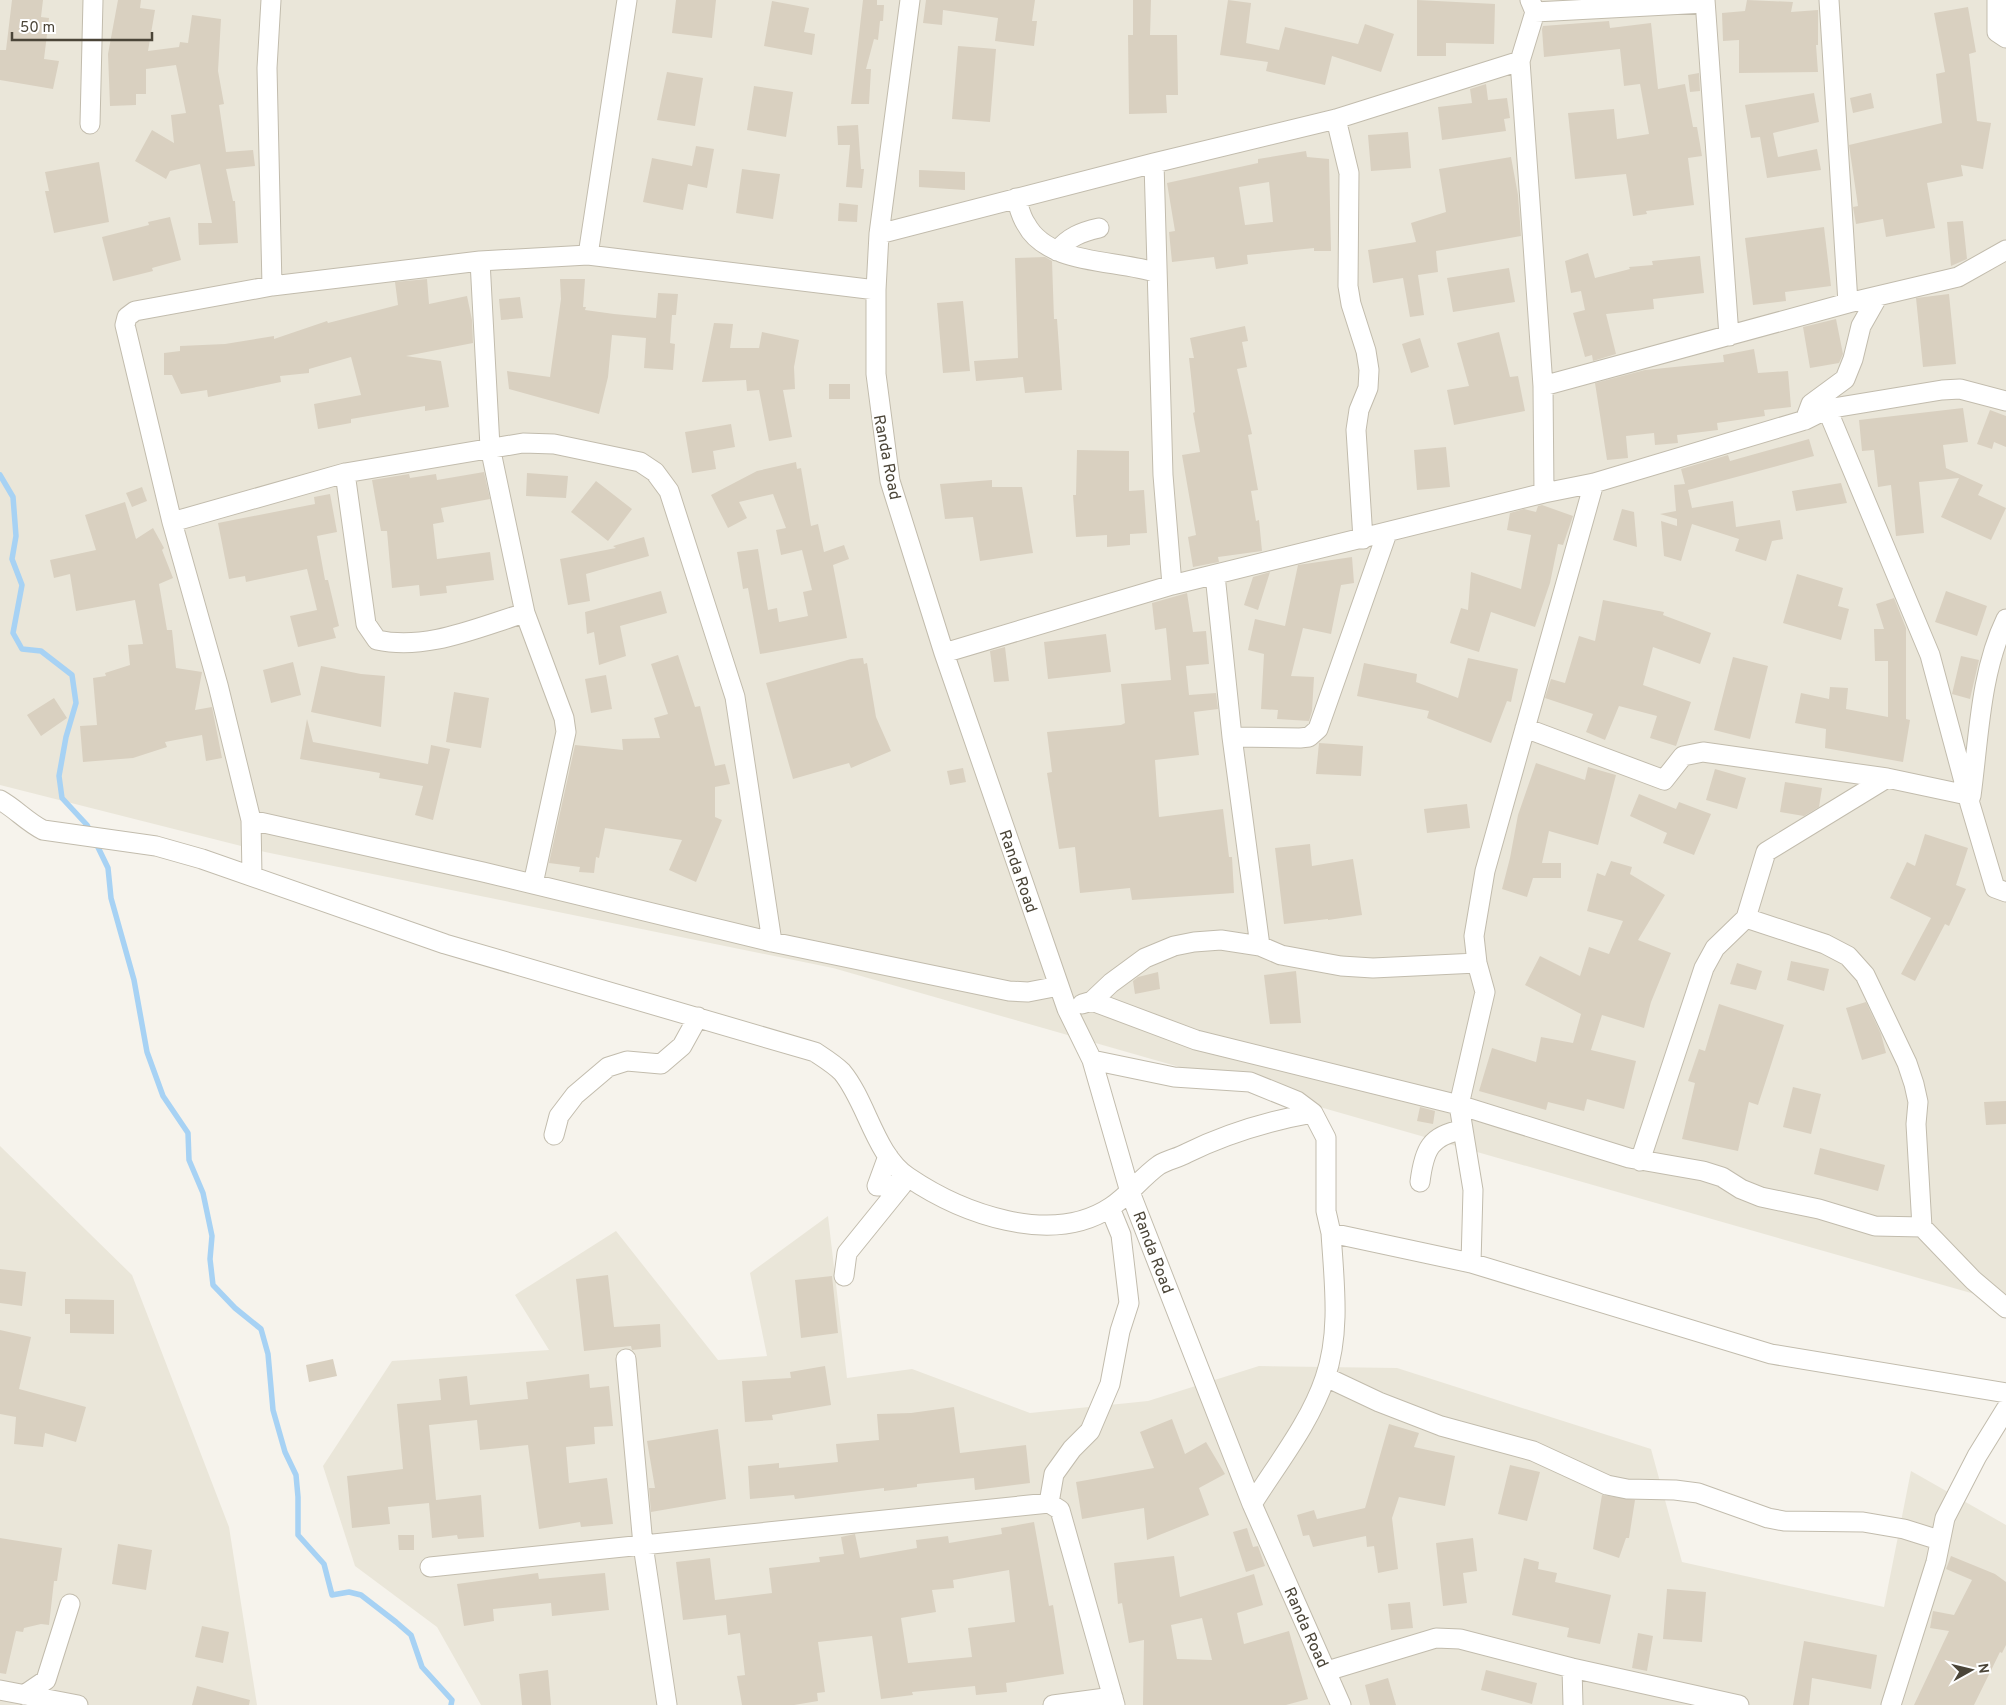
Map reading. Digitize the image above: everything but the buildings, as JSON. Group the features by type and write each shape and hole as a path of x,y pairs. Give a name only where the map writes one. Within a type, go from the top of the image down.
{"street":[{"path":"90,124 93,0"},
{"path":"271,0 268,77 272,286"},
{"path":"588,255 627,0"},
{"name":"Randa Road","path":"910,0 879,234 876,290 876,374 890,481 944,654 1067,1009 1092,1060 1130,1192 1252,1504 1341,1705"},
{"path":"1829,0 1848,303"},
{"path":"1997,0 1997,32 2006,38"},
{"path":"1544,494 1543,386 1520,61 1532,6 1705,2 1729,336"},
{"path":"879,234 1154,163 1336,119 1520,61"},
{"path":"1336,119 1349,173 1348,286 1351,304 1366,351 1369,370 1368,388 1359,410 1356,430 1363,539"},
{"path":"1154,163 1163,475 1172,585"},
{"path":"1016,198 1026,226 1042,242 1057,251 1065,255 1131,265 1157,273"},
{"path":"1057,251 1066,240 1082,232 1098,228"},
{"path":"1543,386 1848,303 1958,277 2006,250"},
{"path":"252,876 251,820 218,685 172,522 125,325 127,317 135,311 272,286 480,261 588,255 876,290"},
{"path":"480,261 490,447 525,613 564,718 566,732 533,884"},
{"path":"1805,420 1811,404 1844,379 1853,359 1861,326 1878,296"},
{"path":"944,654 1172,585 1594,483 1805,420 1828,409 1960,389 2006,401"},
{"path":"1828,409 1930,655 1969,800 1996,888 2006,892"},
{"path":"172,522 345,473 490,447 523,443 554,444 640,462 655,472 669,491 735,697 772,942"},
{"path":"345,473 366,624 377,640 393,644 430,641 525,613"},
{"path":"1471,1262 1473,1190 1460,1105 1485,992 1477,962 1474,936 1485,871 1594,483"},
{"path":"1232,737 1300,738 1309,736 1318,729 1387,533"},
{"path":"1214,575 1232,737 1260,946"},
{"path":"1969,800 1989,663 1995,642 2006,619"},
{"path":"1525,728 1664,780 1683,756 1703,752 1887,778 1969,800"},
{"path":"1640,1160 1704,968 1715,948 1746,918 1766,852 1887,778"},
{"path":"0,800 14,808 30,823 42,830 156,846 252,876 445,944 815,1052 842,1073 888,1156 906,1176 941,1198 1014,1222 1049,1225 1080,1221 1110,1208 1160,1165 1211,1141 1272,1121 1313,1113"},
{"path":"251,820 533,884 772,942 1009,991 1028,992 1059,986"},
{"path":"1746,918 1825,944 1848,956 1865,975 1908,1063 1914,1084 1918,1102 1916,1124 1922,1227 1973,1280 2006,1308"},
{"path":"1067,1009 1092,1001 1111,983 1145,958 1174,946 1194,942 1221,940 1260,946 1281,955 1349,967 1373,968 1477,962"},
{"path":"1092,1001 1196,1040 1460,1105 1640,1160 1703,1171 1722,1177 1741,1189 1760,1196 1819,1209 1875,1226 1922,1227"},
{"path":"554,1135 559,1116 575,1095 608,1067 626,1061 661,1064 682,1046 698,1017"},
{"path":"1092,1060 1174,1077 1250,1082 1296,1101 1313,1113 1326,1138 1326,1212 1331,1233 1335,1315 1334,1334 1326,1377 1302,1425 1252,1504"},
{"path":"1420,1182 1422,1162 1431,1145 1445,1133 1463,1130"},
{"path":"844,1276 847,1253 902,1184 877,1186 888,1156"},
{"path":"1049,1503 1054,1474 1072,1449 1090,1431 1110,1384 1120,1331 1129,1303 1121,1235 1110,1208"},
{"path":"1331,1233 1471,1262 1771,1354 2006,1393"},
{"path":"626,1359 643,1545 667,1705"},
{"path":"1326,1377 1378,1402 1441,1426 1533,1451 1607,1486 1626,1489 1698,1492 1768,1518 1784,1521 1862,1522 1904,1529 1939,1540"},
{"path":"1891,1705 1936,1562 1945,1518 1955,1496 2006,1409"},
{"path":"430,1567 1049,1503 1060,1510 1114,1701 1053,1705"},
{"path":"24,1694 46,1680 70,1604"},
{"path":"1327,1671 1436,1638 1460,1638 1572,1668 1740,1705"},
{"path":"1572,1668 1573,1705"},
{"path":"0,1690 78,1705"}],"shaded area":[{"path":"0,0 2006,0 2006,1303 833,968 265,852 0,785"},
{"path":"0,1146 132,1275 229,1527 257,1705 0,1705"},
{"path":"828,1216 847,1378 912,1369 1030,1413 1148,1401 1259,1366 1397,1368 1651,1449 1682,1562 1884,1607 1911,1471 2006,1525 2006,1705 481,1705 437,1627 355,1566 323,1466 392,1361 549,1350 515,1295 616,1231 718,1360 767,1356 750,1273"}],"waterway":[{"path":"0,475 13,497 16,536 12,559 22,585 13,633 22,649 41,651 72,675 76,703 66,737 59,776 62,798 87,825 91,833"},
{"path":"95,841 108,868 111,898 134,980 147,1052 163,1096 188,1133 189,1160 203,1193 212,1236 210,1259 213,1285 235,1308 261,1329 268,1354 273,1410 285,1452 296,1475 298,1535 324,1564 332,1595 349,1592 361,1595 411,1635 422,1667 452,1700 451,1705"}]}
